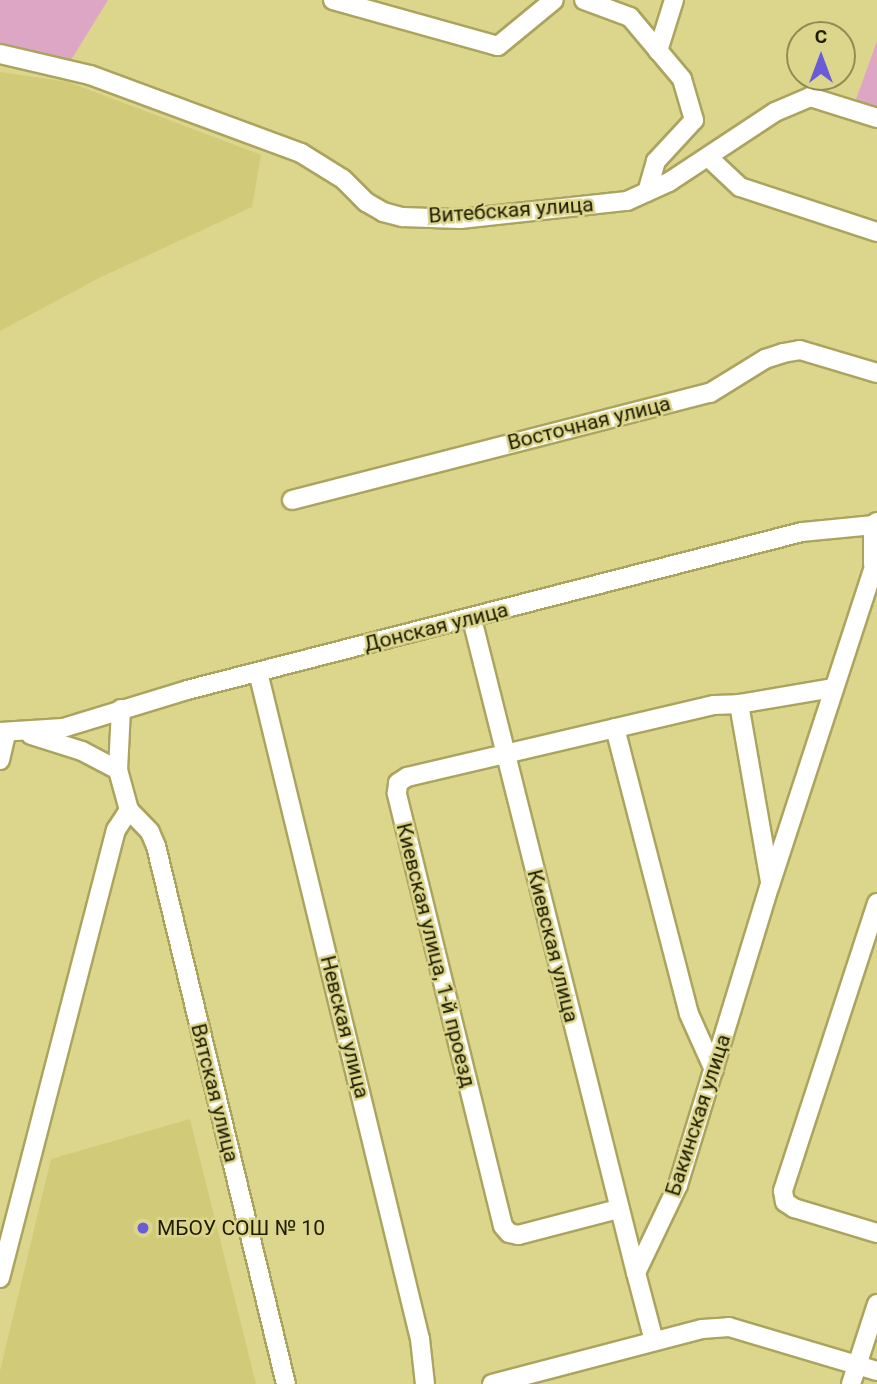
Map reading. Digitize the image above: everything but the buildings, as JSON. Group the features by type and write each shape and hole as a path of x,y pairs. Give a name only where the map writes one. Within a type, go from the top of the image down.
{"street":[{"path":"333,0 498,46 554,0"},
{"path":"584,0 630,17 682,79 694,120 656,162 647,192"},
{"path":"659,51 674,0"},
{"name":"Витебская улица","path":"0,54 90,75 301,153 343,179 366,202 383,212 402,217 460,219 627,201 708,157 775,112 810,97 877,118"},
{"path":"708,157 740,187 877,232"},
{"name":"Восточная улица","path":"292,500 710,393 765,359 800,349 877,373"},
{"name":"Бакинская улица","path":"636,1273 678,1185 770,886 875,561 875,524"},
{"name":"Донская улица","path":"9,732 63,728 121,709 258,672 802,532 875,524"},
{"name":"Киевская улица","path":"472,619 636,1273"},
{"name":"Невская улица","path":"258,672 417,1325 425,1384"},
{"name":"Киевская улица, 1-й проезд","path":"618,1209 518,1235 509,1233 503,1226 397,793 398,783 407,777 713,705 739,704 834,688"},
{"name":"Бакинская улица","path":"739,704 770,886"},
{"name":"Вятская улица","path":"121,709 118,770 129,810 150,832 156,846 286,1384"},
{"path":"615,728 689,1014 714,1070"},
{"path":"0,760 9,732 82,751 118,770"},
{"path":"0,1278 116,830 129,810"},
{"path":"877,904 783,1191 785,1202 794,1208 877,1233"},
{"path":"636,1273 654,1341"},
{"path":"851,1384 877,1304"},
{"path":"492,1384 702,1329 729,1326 877,1371"}],"shaded area":[{"path":"0,0 108,0 71,60 0,44"},
{"path":"877,41 877,112 854,105"},
{"path":"0,72 68,82 261,155 252,207 97,279 0,331"},
{"path":"190,1119 256,1384 0,1384 0,1371 51,1159"}],"place":[{"name":"МБОУ СОШ № 10","path":"143,1228"}]}
